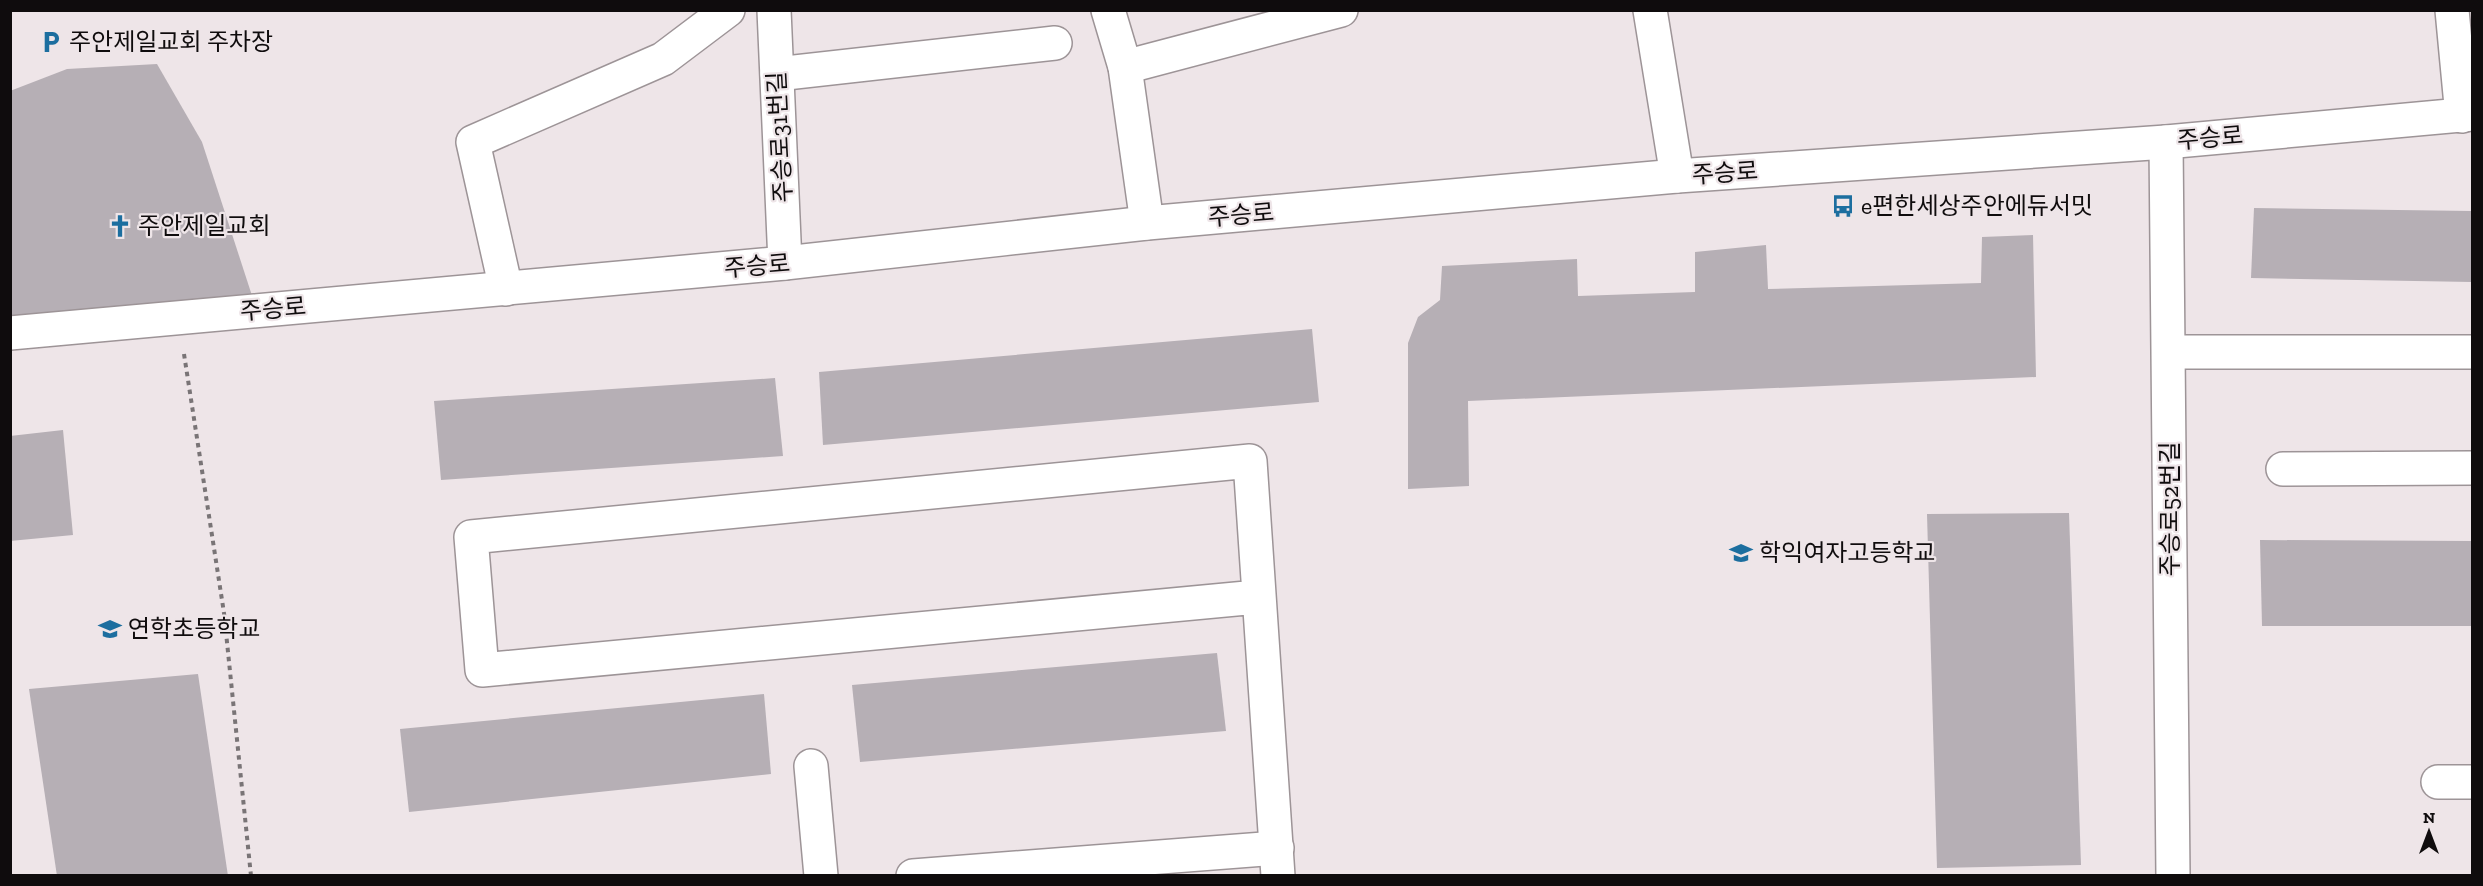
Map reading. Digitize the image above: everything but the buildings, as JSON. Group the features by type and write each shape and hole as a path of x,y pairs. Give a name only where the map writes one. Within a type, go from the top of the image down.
{"street":[{"path":"506,289 473,142 663,58 728,10"},
{"name":"주승로31번길","path":"774,10 785,263"},
{"path":"1108,10 1125,68 1147,224"},
{"path":"1125,68 1341,10"},
{"path":"1650,10 1677,176"},
{"path":"2452,10 2467,115"},
{"path":"777,74 1055,43"},
{"name":"주승로","path":"10,333 785,263 1147,224 1677,176 2166,142 2467,115"},
{"name":"주승로52번길","path":"2166,142 2172,876"},
{"path":"2169,352 2472,352"},
{"path":"914,876 1277,862 1250,461 471,537 482,669 1257,597"},
{"path":"2283,469 2472,468"},
{"path":"811,766 821,876"},
{"path":"2438,782 2472,782"}],"path":[{"path":"178,318 224,613 251,876"}],"place":[{"name":"주안제일교회 주차장","path":"51,42"},
{"name":"e편한세상주안에듀서밋","path":"1843,206"},
{"name":"주안제일교회","path":"120,226"},
{"name":"학익여자고등학교","path":"1741,553"},
{"name":"연학초등학교","path":"110,629"}]}
